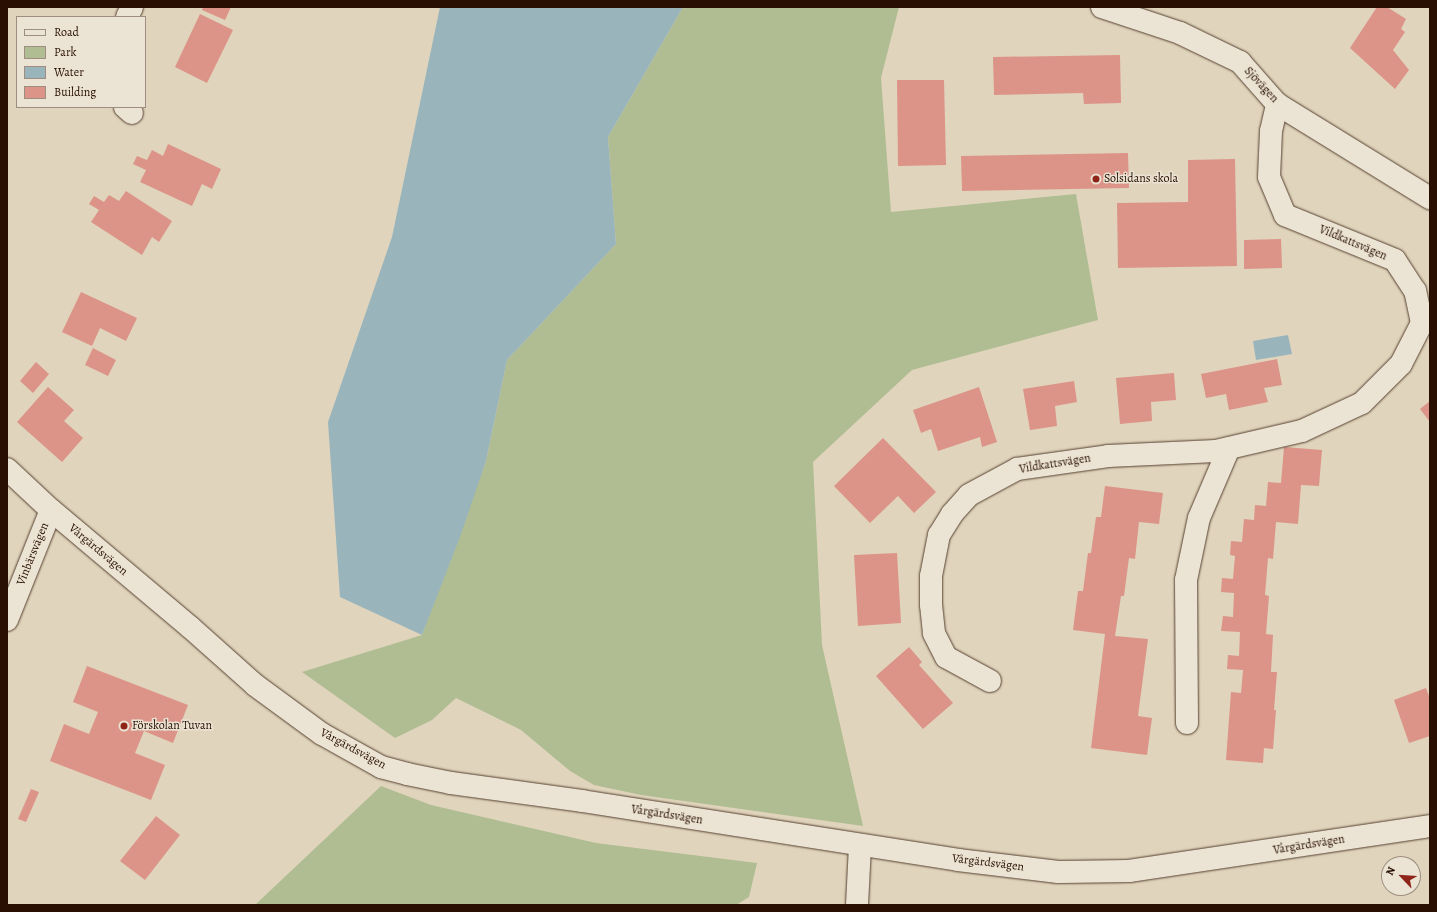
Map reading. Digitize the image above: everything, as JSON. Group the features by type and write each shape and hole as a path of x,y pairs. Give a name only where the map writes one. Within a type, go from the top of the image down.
{"street":[{"name":"Sjövägen","path":"1102,7 1180,33 1240,62 1277,104 1427,191"},
{"name":"Vildkattsvägen","path":"990,681 946,657 934,633 932,619 931,576 939,535 952,514 969,496 1017,469 1108,456 1216,451 1302,431 1362,403 1401,364 1422,323 1415,291 1395,260 1285,215 1268,177 1271,131 1277,104"},
{"path":"1187,723 1186,580 1199,518 1229,448"},
{"name":"Vårgärdsvägen","path":"7,469 51,510 190,627 254,685 322,734 381,766 407,774 451,783 582,801 860,845 1058,872 1129,871 1430,826"},
{"name":"Vinbärsvägen","path":"7,620 51,510"},
{"path":"857,905 860,845"}],"green space":[{"path":"683,7 899,7 881,78 891,212 1076,194 1098,320 912,370 813,462 822,645 863,826 641,795 594,785 570,771 521,730 456,698 432,720 395,738 302,672 422,635 486,461 507,360 616,244 608,137"},
{"path":"381,786 431,805 596,843 757,863 749,897 736,905 255,905"}],"water":[{"path":"440,7 683,7 608,137 616,244 507,360 486,461 460,537 422,635 340,597 328,422 392,237"},
{"path":"1288,335 1292,354 1256,360 1253,341"}],"building":[{"path":"203,7 231,7 225,20 202,10"},
{"path":"1377,7 1387,7 1406,19 1401,29 1405,32 1393,50 1409,70 1395,89 1350,48"},
{"path":"200,14 233,30 207,83 175,67"},
{"path":"1120,55 1121,103 1084,104 1083,93 994,95 993,57"},
{"path":"897,80 944,80 946,165 898,166"},
{"path":"168,144 221,169 212,189 202,184 192,206 140,182 146,170 133,164 137,156 147,160 152,150 163,156"},
{"path":"1128,153 1129,188 962,191 961,156"},
{"path":"1235,159 1237,266 1118,268 1117,203 1188,202 1188,160"},
{"path":"126,191 172,221 159,242 152,237 142,255 91,222 99,210 89,204 94,196 104,202 109,195 119,201"},
{"path":"1281,239 1282,268 1244,269 1244,240"},
{"path":"81,292 137,318 126,341 100,328 92,346 62,332"},
{"path":"93,348 116,360 108,376 85,365"},
{"path":"1277,359 1282,385 1264,388 1268,402 1229,410 1226,394 1206,398 1201,374"},
{"path":"36,362 49,374 33,393 20,381"},
{"path":"1174,373 1176,400 1151,402 1152,421 1120,424 1116,378"},
{"path":"1074,381 1077,402 1055,406 1057,426 1030,430 1023,389"},
{"path":"48,387 74,410 64,421 83,438 62,462 17,422"},
{"path":"979,387 997,442 982,447 980,437 938,451 931,429 921,433 913,410"},
{"path":"1430,401 1430,422 1420,409"},
{"path":"883,438 936,492 914,513 898,496 870,523 834,486"},
{"path":"1284,447 1322,450 1319,486 1301,485 1298,524 1276,522 1273,559 1268,558 1265,595 1269,596 1266,634 1273,635 1271,672 1277,672 1273,749 1264,748 1263,763 1226,760 1231,692 1241,693 1243,670 1227,669 1228,655 1239,656 1240,632 1221,631 1223,616 1233,617 1234,593 1221,592 1222,578 1233,579 1235,556 1230,555 1231,541 1242,542 1244,519 1254,520 1255,505 1266,506 1268,482 1281,483"},
{"path":"1105,486 1163,493 1159,524 1139,522 1135,559 1129,558 1124,596 1121,596 1115,636 1148,639 1138,716 1152,718 1147,755 1091,748 1105,634 1073,630 1078,591 1083,591 1088,553 1091,553 1096,517 1101,517"},
{"path":"897,553 901,623 858,626 854,555"},
{"path":"909,647 922,662 919,665 953,703 923,729 876,676"},
{"path":"87,666 188,705 173,743 144,731 135,753 165,765 151,800 50,761 64,724 89,734 98,712 73,702"},
{"path":"1426,688 1430,699 1430,736 1409,743 1394,700"},
{"path":"31,789 39,792 26,822 18,819"},
{"path":"156,816 180,835 145,880 120,861"}],"place":[{"name":"Solsidans skola","path":"1096,179"},
{"name":"Förskolan Tuvan","path":"124,726"}]}
